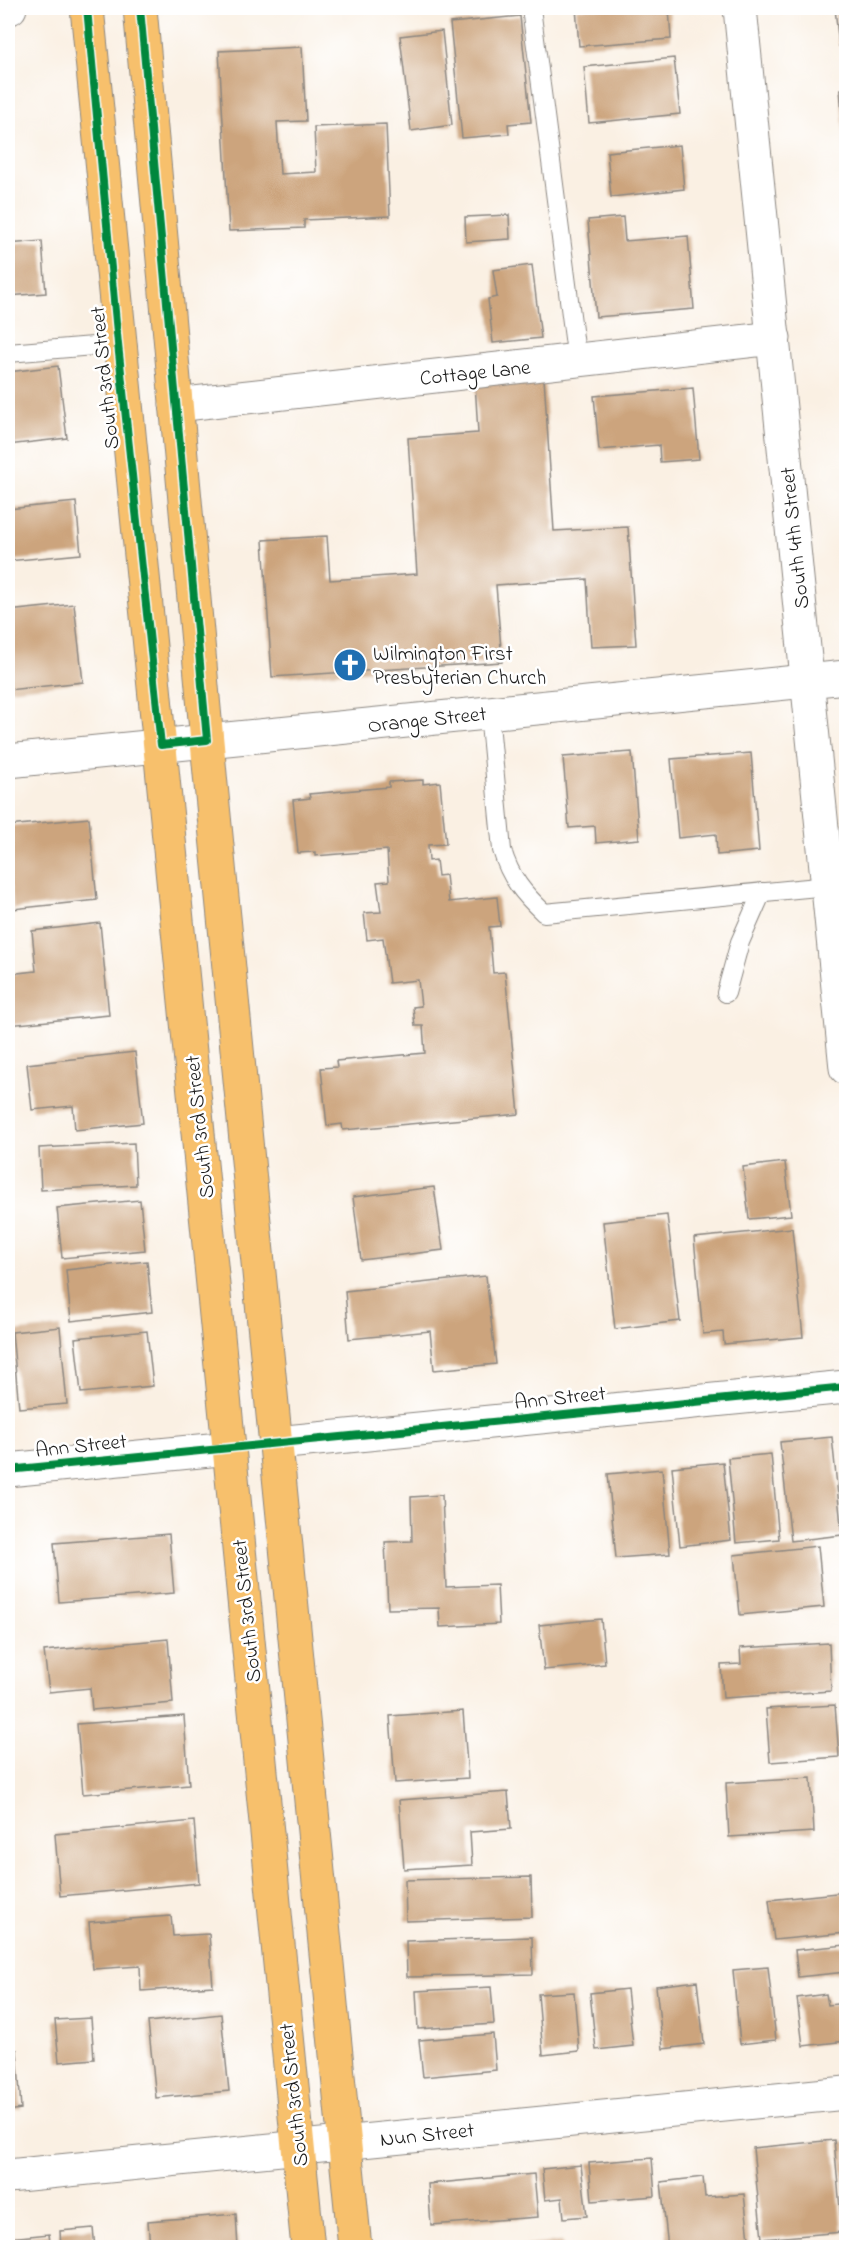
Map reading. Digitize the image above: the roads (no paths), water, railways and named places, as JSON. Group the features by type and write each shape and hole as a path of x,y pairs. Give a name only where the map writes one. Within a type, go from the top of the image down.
{"main road":[{"name":"South 3rd Street","path":"87,8 118,344 161,745 308,2247"},
{"path":"140,8 207,740 356,2247"}],"street":[{"name":"South 4th Street","path":"740,8 846,1068"},
{"name":"Cottage Lane","path":"176,405 774,338"},
{"name":"Orange Street","path":"8,760 846,677"},
{"name":"Ann Street","path":"276,1443 846,1387"},
{"name":"Ann Street","path":"8,1470 230,1448"},
{"name":"Nun Street","path":"8,2176 846,2093"}],"lane":[{"path":"531,8 577,361"},
{"path":"8,353 118,344"},
{"path":"489,713 502,850 515,883 544,913 828,886"},
{"path":"726,993 740,942 762,892"}],"place":[{"name":"Wilmington First Presbyterian Church","path":"350,665"}]}
